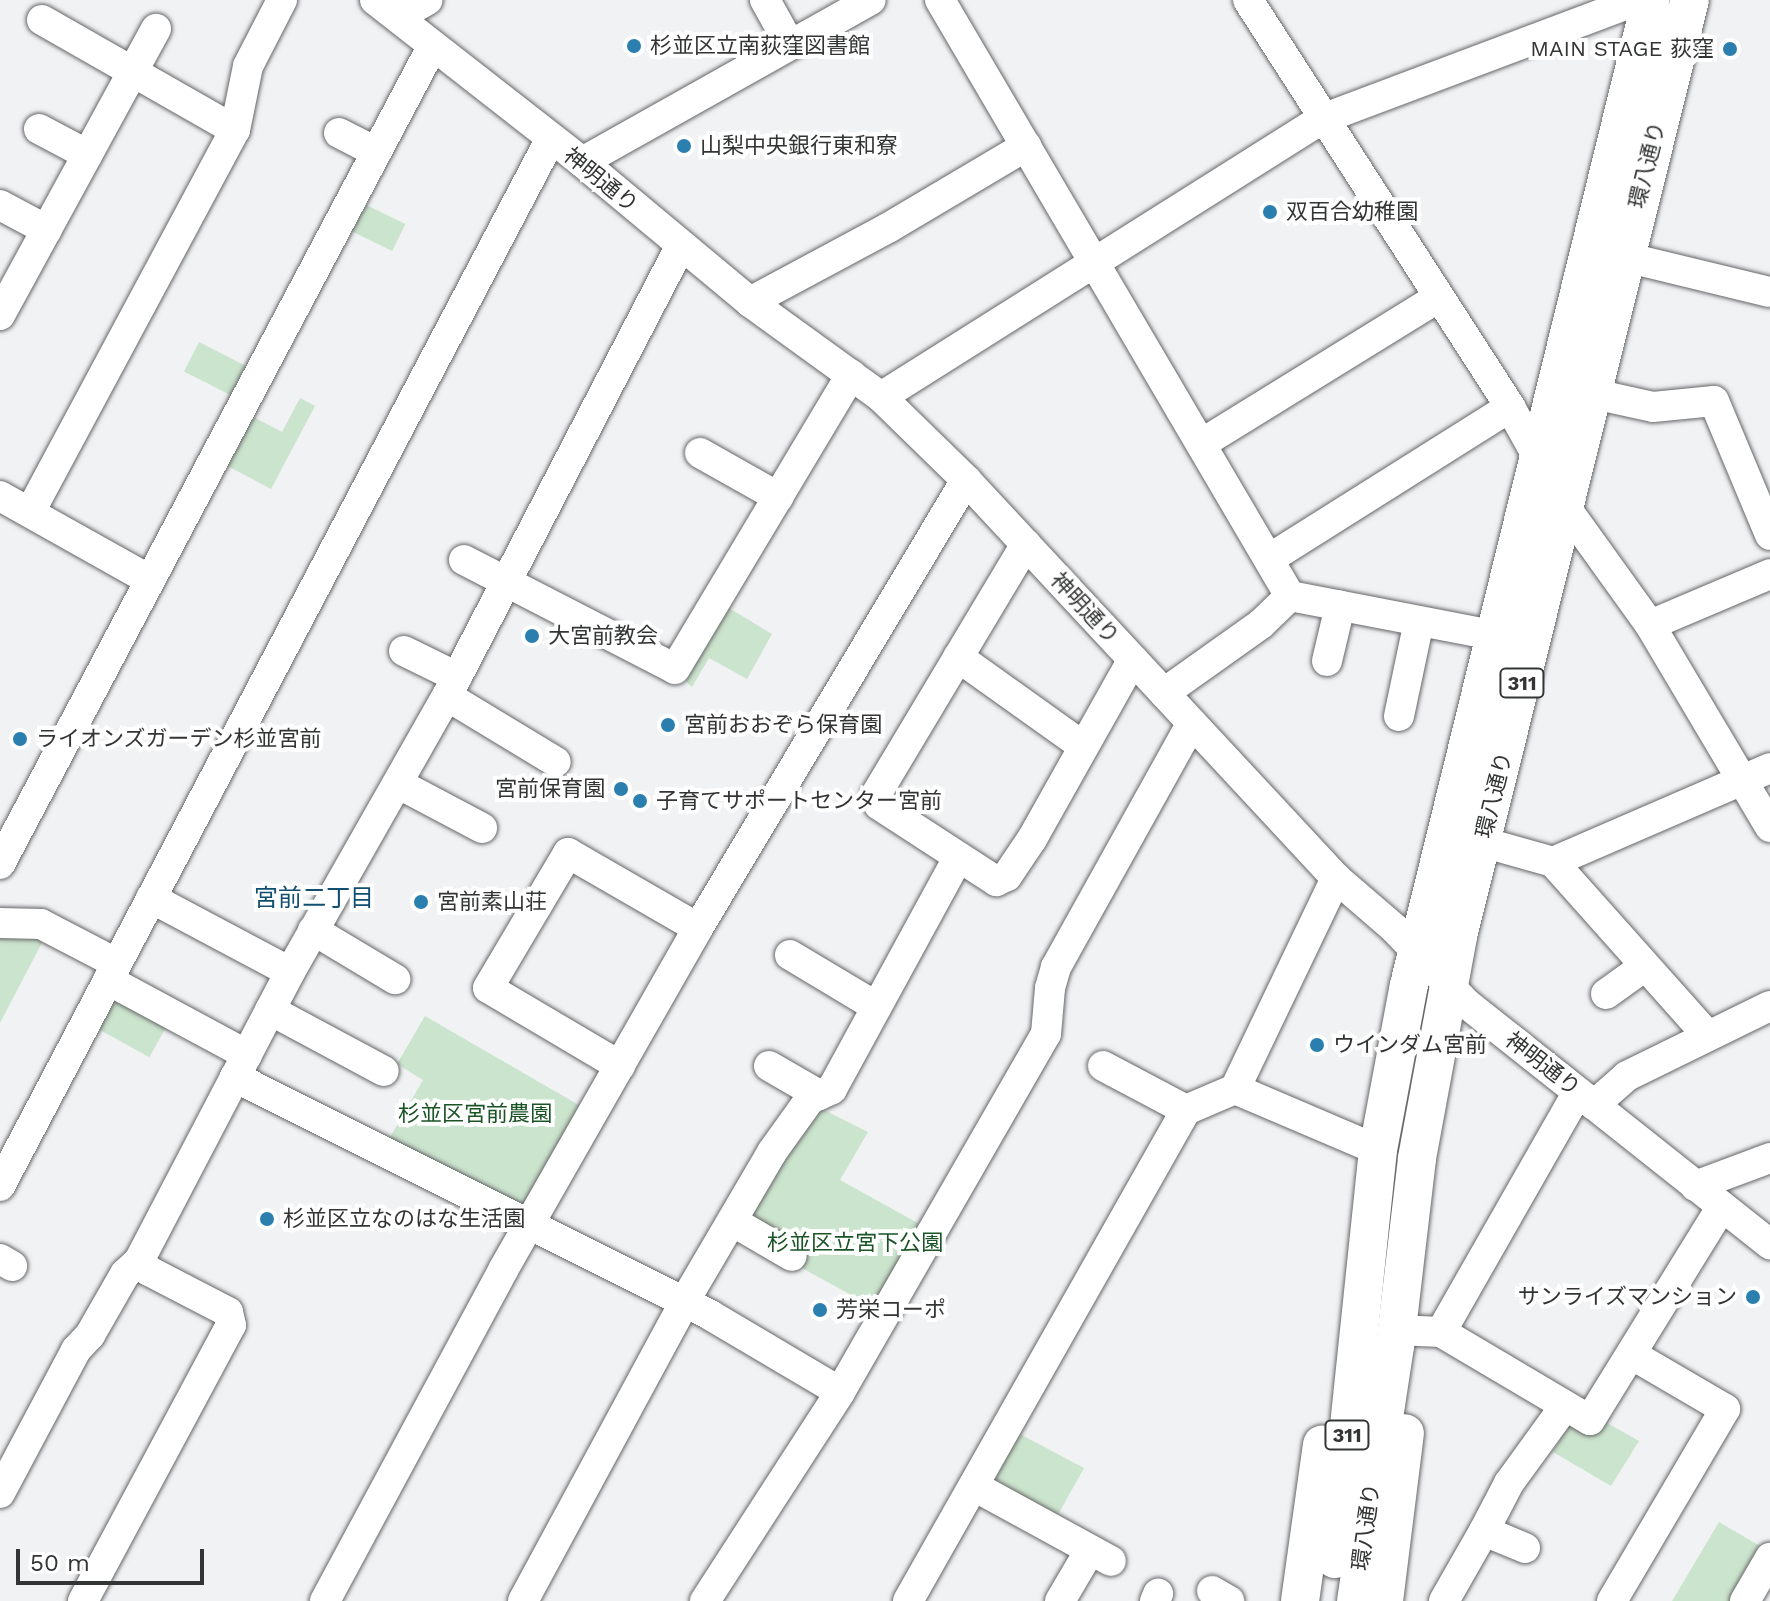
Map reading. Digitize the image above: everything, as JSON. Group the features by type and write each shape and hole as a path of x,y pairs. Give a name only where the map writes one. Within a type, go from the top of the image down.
{"main road":[{"name":"環八通り","path":"1330,1601 1355,1343 1378,1150 1416,953 1651,0"},
{"name":"環八通り","path":"1356,1601 1396,1338 1417,1158 1448,985 1690,0"},
{"path":"1384,1601 1411,1389 1396,1338"},
{"path":"1300,1601 1326,1421 1355,1343"}],"street":[{"path":"30,512 235,130 248,66 282,0"},
{"path":"386,9 427,0"},
{"path":"765,0 790,45"},
{"path":"582,162 871,0"},
{"path":"940,0 1290,596 1493,635"},
{"path":"1248,0 1510,407 1566,508 1650,625 1770,827"},
{"path":"881,397 1322,119 1577,10 1638,0"},
{"name":"神明通り","path":"386,9 582,162 680,247 750,302 881,397 966,480 1336,878 1395,929 1467,1004 1770,1244"},
{"path":"42,20 235,130"},
{"path":"0,314 156,29"},
{"path":"0,864 432,47"},
{"path":"39,129 88,155"},
{"path":"339,133 376,152"},
{"path":"0,1186 550,140"},
{"path":"750,302 888,228 1026,146"},
{"path":"0,205 47,230"},
{"path":"0,1493 76,1350 90,1335 125,1274 139,1261 290,972 452,686 680,247"},
{"path":"1625,257 1770,292"},
{"path":"1201,444 1437,298"},
{"path":"464,560 675,669 851,375"},
{"path":"1594,394 1653,407 1714,401 1770,535"},
{"path":"1269,559 1510,407"},
{"path":"700,453 778,497"},
{"path":"325,1601 529,1224 698,928 966,480"},
{"path":"0,496 148,579"},
{"path":"1026,544 876,795 879,805 996,881 1007,876 1032,839 1133,659"},
{"path":"1650,625 1770,574"},
{"path":"1164,693 1261,624 1290,596"},
{"path":"1327,661 1340,606"},
{"path":"1399,716 1419,621"},
{"path":"404,651 556,762"},
{"path":"958,657 1083,746"},
{"path":"705,1601 840,1392 1046,1034 1050,988 1056,967 1192,723"},
{"path":"1553,862 1770,768"},
{"path":"399,784 482,828"},
{"path":"1482,842 1553,862 1706,1034"},
{"path":"620,1066 488,988 568,853 698,928"},
{"path":"523,1601 684,1302 772,1152 810,1099 832,1089 958,858"},
{"path":"908,1601 1186,1110 1235,1089 1336,878"},
{"path":"151,898 290,972"},
{"path":"0,923 41,924 112,971 241,1066 483,1204 684,1302 840,1392"},
{"path":"313,930 395,979"},
{"path":"790,955 877,1007"},
{"path":"1606,994 1645,966"},
{"path":"1441,1332 1586,1098 1706,1034 1770,1006"},
{"path":"270,1010 384,1071"},
{"path":"769,1066 819,1095"},
{"path":"1103,1066 1186,1110"},
{"path":"1235,1089 1378,1150"},
{"path":"1695,1186 1770,1158"},
{"path":"1396,1338 1441,1332 1590,1420 1722,1206"},
{"path":"732,1221 792,1256"},
{"path":"83,1601 231,1325 228,1312 149,1271 139,1261"},
{"path":"1612,1601 1725,1409 1631,1354"},
{"path":"1444,1601 1509,1483 1565,1406"},
{"path":"974,1486 1100,1556 1060,1601"},
{"path":"1484,1531 1525,1548"},
{"path":"1745,1601 1770,1558"}],"green space":[{"path":"356,200 405,224 392,251 343,227"},
{"path":"199,342 249,367 234,397 184,371"},
{"path":"300,398 315,406 271,489 220,462 246,413 282,432"},
{"path":"724,605 772,634 747,679 709,658 692,687 681,677"},
{"path":"0,931 45,937 0,1023"},
{"path":"109,996 166,1028 149,1057 93,1026"},
{"name":"杉並区宮前農園","path":"425,1016 584,1108 525,1205 389,1139 423,1080 397,1064"},
{"name":"杉並区立宮下公園","path":"814,1105 868,1132 840,1180 925,1227 880,1311 793,1263 802,1245 747,1219"},
{"path":"1600,1419 1639,1441 1611,1486 1553,1452 1570,1420"},
{"path":"1018,1433 1084,1468 1055,1520 998,1487 994,1473"},
{"path":"1719,1522 1765,1549 1735,1601 1672,1601"}],"place":[{"name":"杉並区立南荻窪図書館","path":"634,46"},
{"name":"MAIN STAGE 荻窪","path":"1730,49"},
{"name":"山梨中央銀行東和寮","path":"684,146"},
{"name":"双百合幼稚園","path":"1270,212"},
{"name":"大宮前教会","path":"532,636"},
{"name":"宮前おおぞら保育園","path":"668,725"},
{"name":"ライオンズガーデン杉並宮前","path":"20,739"},
{"name":"宮前保育園","path":"621,789"},
{"name":"子育てサポートセンター宮前","path":"640,801"},
{"name":"宮前素山荘","path":"421,902"},
{"name":"ウインダム宮前","path":"1317,1045"},
{"name":"杉並区立なのはな生活園","path":"267,1219"},
{"name":"サンライズマンション","path":"1753,1297"},
{"name":"芳栄コーポ","path":"820,1310"}],"district":[{"name":"宮前二丁目","path":"314,899"}]}
